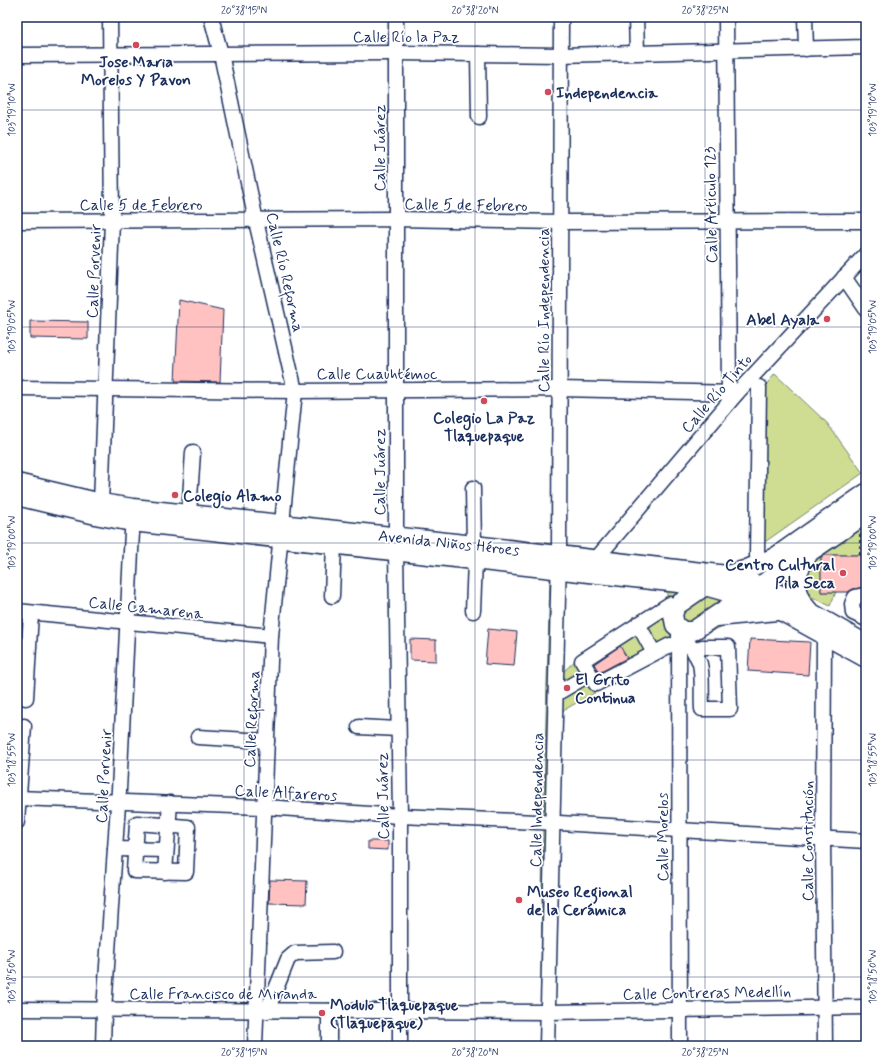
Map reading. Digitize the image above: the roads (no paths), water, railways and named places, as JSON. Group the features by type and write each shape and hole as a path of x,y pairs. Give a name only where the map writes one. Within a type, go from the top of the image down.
{"main road":[{"name":"Avenida Niños Héroes","path":"17,483 101,503 133,515 559,562 705,586 744,596 779,610 866,658"},
{"path":"866,494 775,557 747,569 727,574 705,586 676,606 673,620 686,630 714,617 866,514"},
{"name":"Avenida Niños Héroes","path":"17,496 100,516 189,514 281,531 334,544 396,544"},
{"path":"810,552 798,570 795,585 799,598 810,613"},
{"name":"Avenida Niños Héroes","path":"559,562 596,559 727,574 779,594 866,644"},
{"path":"714,617 779,610"}],"street":[{"name":"Calle Porvenir","path":"101,503 112,222 110,17"},
{"name":"Calle Río Reforma","path":"211,17 221,54 256,221 295,390 281,531"},
{"name":"Calle Juárez","path":"396,17 395,390 400,816 400,1046"},
{"name":"Calle Río Independencia","path":"559,562 561,17"},
{"path":"636,17 637,52"},
{"name":"Calle Artículo 123","path":"726,17 727,222 733,393"},
{"path":"805,17 806,48"},
{"name":"Calle Río la Paz","path":"17,54 396,53 561,55 866,47"},
{"path":"478,54 479,117"},
{"name":"Calle 5 de Febrero","path":"17,222 396,220 560,222 866,222"},
{"name":"Calle Río Tinto","path":"596,559 733,393 866,254"},
{"path":"844,277 866,309"},
{"path":"757,556 759,387"},
{"name":"Calle Cuauhtémoc","path":"17,388 295,390 560,389 733,393"},
{"path":"189,514 193,452"},
{"path":"473,488 475,552 473,611"},
{"name":"Calle Porvenir","path":"103,1046 133,515"},
{"name":"Calle Reforma","path":"255,1046 261,1011 264,807 271,636 281,531"},
{"path":"332,596 334,544"},
{"name":"Calle Independencia","path":"547,1046 559,562"},
{"path":"866,596 855,597 852,604 853,613 866,619"},
{"path":"670,604 582,661 596,684 670,645"},
{"name":"Calle Camarena","path":"17,611 271,636"},
{"path":"26,698 31,613"},
{"path":"638,624 654,653"},
{"path":"686,630 698,651"},
{"name":"Calle Morelos","path":"680,1046 679,830 686,630"},
{"name":"Calle Constitución","path":"824,636 825,1046"},
{"path":"556,694 590,674"},
{"path":"17,822 24,726"},
{"path":"359,727 398,729"},
{"path":"198,737 266,741"},
{"name":"Calle Alfareros","path":"18,798 264,807 400,816 553,822 866,841"},
{"path":"165,872 170,803"},
{"path":"137,823 168,826 188,827 186,872 134,871 137,823"},
{"path":"115,849 166,850"},
{"path":"261,1011 288,959 295,953 333,952"},
{"name":"Calle Contreras Medellín","path":"548,1012 866,1007"},
{"name":"Calle Francisco de Miranda","path":"17,1009 548,1012"},
{"path":"329,1011 329,1046"}],"place":[{"name":"Jose Maria Morelos Y Pavon","path":"136,45"},
{"name":"Independencia","path":"548,92"},
{"name":"Abel Ayala","path":"827,319"},
{"name":"Colegio La Paz Tlaquepaque","path":"484,401"},
{"name":"Colegio Alamo","path":"175,495"},
{"name":"Centro Cultural Pila Seca","path":"843,573"},
{"name":"El Grito Continua","path":"567,688"},
{"name":"Museo Regional de la Cerámica","path":"519,900"},
{"name":"Modulo Tlaquepaque (Tlaquepaque)","path":"322,1013"}]}
